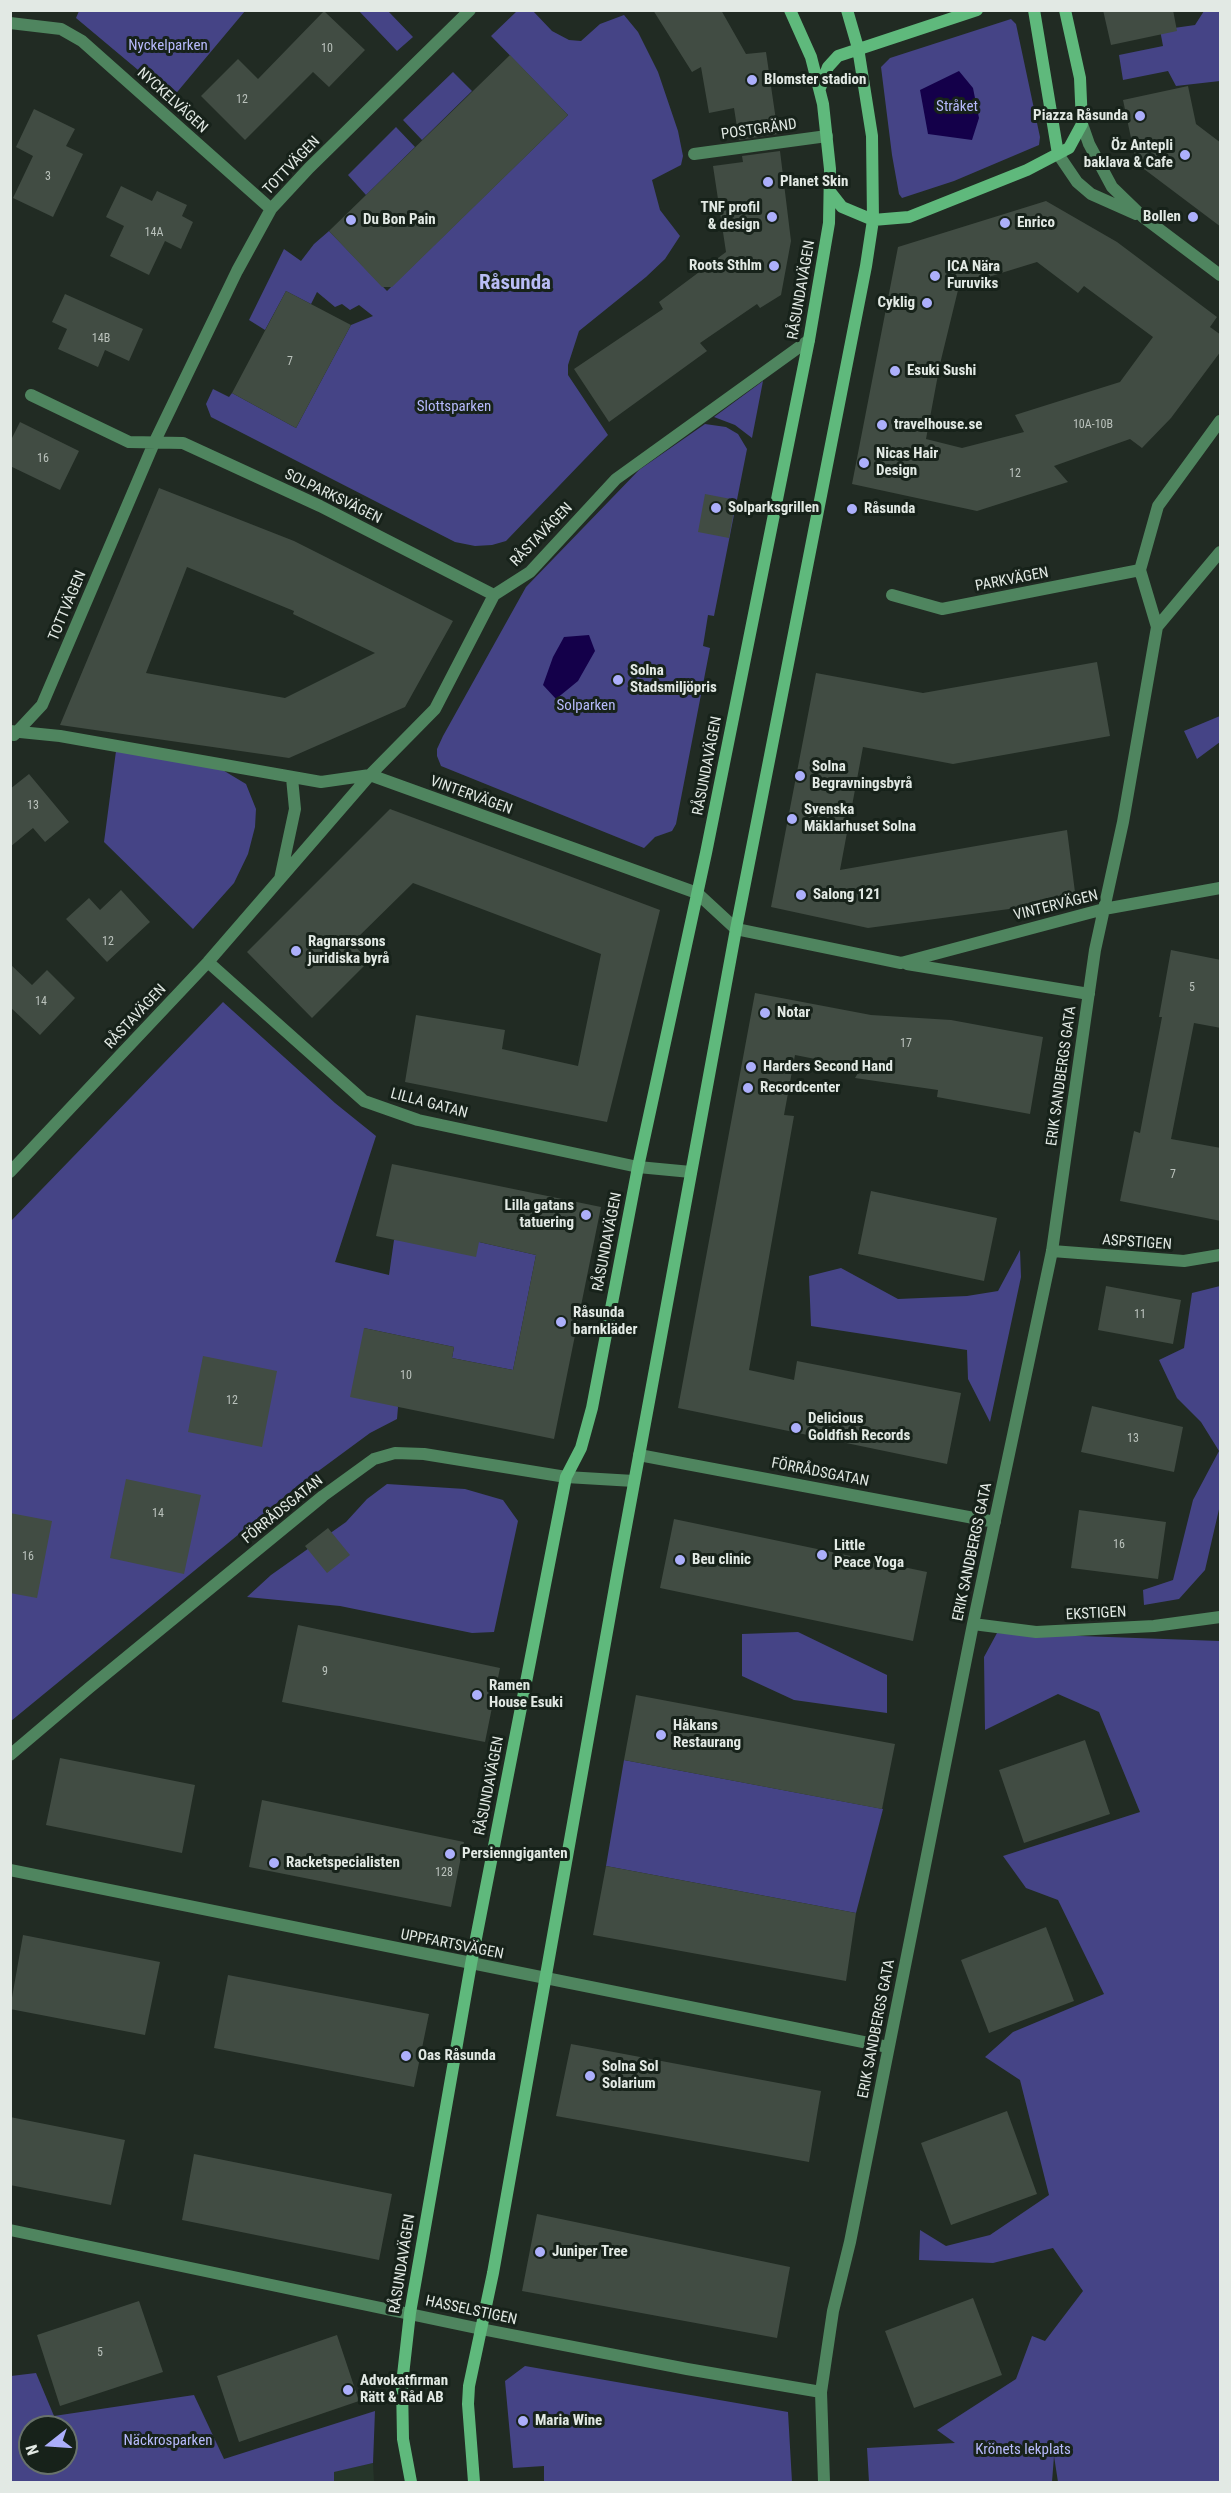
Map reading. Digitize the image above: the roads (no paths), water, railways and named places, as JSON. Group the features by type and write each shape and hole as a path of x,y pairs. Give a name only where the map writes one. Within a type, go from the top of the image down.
{"street":[{"name":"TOTTVÄGEN","path":"13,733 42,705 154,443 237,271 271,209 309,168 470,10"},
{"name":"RÅSUNDAVÄGEN","path":"411,2482 403,2439 402,2384 410,2313 471,1964 566,1477 581,1448 592,1408 638,1167 697,893 809,340 829,223 831,193 827,136 820,88 811,57 790,10"},
{"path":"474,2482 468,2404 481,2330 736,929 866,266 873,220 872,136 858,48 847,10"},
{"path":"820,88 828,67 838,56 977,10"},
{"path":"1034,10 1058,154 1077,182 1091,194 1143,218"},
{"path":"1065,10 1080,78 1082,124 1089,144 1112,187 1143,218 1221,274"},
{"name":"NYCKELVÄGEN","path":"10,23 61,29 82,41 271,209"},
{"path":"831,193 842,207 873,220 909,218 1027,170 1058,154 1069,148 1082,124"},
{"name":"POSTGRÄND","path":"694,154 827,136"},
{"name":"RÅSTAVÄGEN","path":"10,1172 208,962 370,775 435,709 494,594 530,572 616,479 809,340"},
{"path":"31,395 129,442 154,443"},
{"path":"1157,627 1140,570 1158,506 1221,421"},
{"name":"SOLPARKSVÄGEN","path":"154,443 183,443 320,506 494,594"},
{"path":"1157,627 1221,552"},
{"name":"PARKVÄGEN","path":"892,594 942,609 1140,570"},
{"name":"ERIK SANDBERGS GATA","path":"824,2482 820,2392 833,2311 850,2242 973,1624 1052,1251 1089,994 1123,822 1157,627"},
{"name":"VINTERVÄGEN","path":"13,733 60,736 321,782 370,775 697,893 736,929 901,963 1089,994"},
{"name":"RÅSTAVÄGEN","path":"279,880 295,809 292,778"},
{"name":"VINTERVÄGEN","path":"901,963 1104,909 1221,888"},
{"name":"LILLA GATAN","path":"208,962 364,1101 418,1120 638,1167 691,1172"},
{"name":"ASPSTIGEN","path":"1052,1251 1184,1261 1221,1255"},
{"name":"FÖRRÅDSGATAN","path":"10,1755 323,1496 374,1459 395,1453 424,1454 566,1477 634,1481"},
{"name":"FÖRRÅDSGATAN","path":"639,1455 995,1522"},
{"name":"EKSTIGEN","path":"973,1624 1036,1632 1154,1626 1221,1617"},
{"name":"UPPFARTSVÄGEN","path":"10,1870 888,2047"},
{"name":"HASSELSTIGEN","path":"10,2230 410,2313 481,2330 687,2370 820,2392"}],"place":[{"name":"Blomster stadion","path":"752,80"},
{"name":"Piazza Råsunda","path":"1140,116"},
{"name":"Öz Antepli baklava & Cafe","path":"1185,155"},
{"name":"Planet Skin","path":"768,182"},
{"name":"TNF profil & design","path":"772,217"},
{"name":"Bollen","path":"1193,217"},
{"name":"Du Bon Pain","path":"351,220"},
{"name":"Enrico","path":"1005,223"},
{"name":"Roots Sthlm","path":"774,266"},
{"name":"ICA Nära Furuviks","path":"935,276"},
{"name":"Cyklig","path":"927,303"},
{"name":"Esuki Sushi","path":"895,371"},
{"name":"travelhouse.se","path":"882,425"},
{"name":"Nicas Hair Design","path":"864,463"},
{"name":"Solparksgrillen","path":"716,508"},
{"name":"Råsunda","path":"852,509"},
{"name":"Solna Stadsmiljöpris","path":"618,680"},
{"name":"Solna Begravningsbyrå","path":"800,776"},
{"name":"Svenska Mäklarhuset Solna","path":"792,819"},
{"name":"Salong 121","path":"801,895"},
{"name":"Ragnarssons juridiska byrå","path":"296,951"},
{"name":"Notar","path":"765,1013"},
{"name":"Harders Second Hand","path":"751,1067"},
{"name":"Recordcenter","path":"748,1088"},
{"name":"Lilla gatans tatuering","path":"586,1215"},
{"name":"Råsunda barnkläder","path":"561,1322"},
{"name":"Delicious Goldfish Records","path":"796,1428"},
{"name":"Little Peace Yoga","path":"822,1555"},
{"name":"Beu clinic","path":"680,1560"},
{"name":"Ramen House Esuki","path":"477,1695"},
{"name":"Håkans Restaurang","path":"661,1735"},
{"name":"Persienngiganten","path":"450,1854"},
{"name":"Racketspecialisten","path":"274,1863"},
{"name":"Oas Råsunda","path":"406,2056"},
{"name":"Solna Sol Solarium","path":"590,2076"},
{"name":"Juniper Tree","path":"540,2252"},
{"name":"Advokatfirman Rätt & Råd AB","path":"348,2390"},
{"name":"Maria Wine","path":"523,2421"}],"district":[{"name":"Råsunda","path":"515,284"}],"park label":[{"name":"Nyckelparken","path":"168,46"},
{"name":"Stråket","path":"957,107"},
{"name":"Slottsparken","path":"454,407"},
{"name":"Solparken","path":"586,706"},
{"name":"Näckrosparken","path":"168,2441"},
{"name":"Krönets lekplats","path":"1023,2450"}]}
